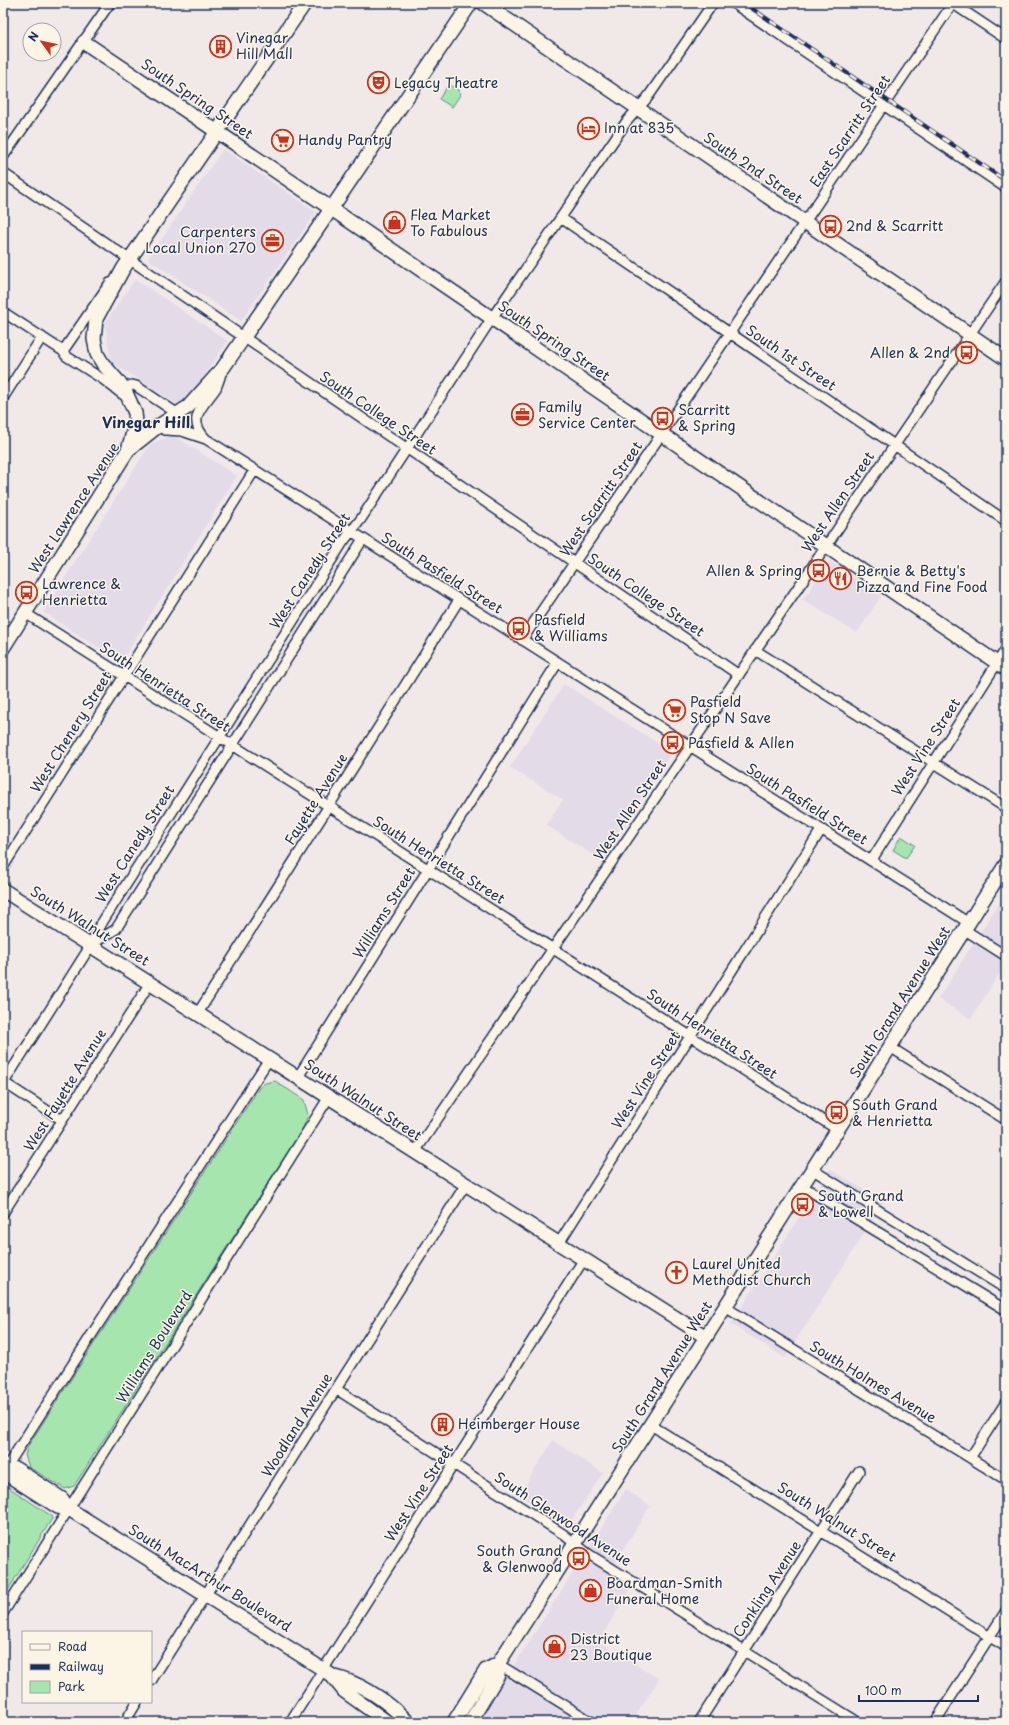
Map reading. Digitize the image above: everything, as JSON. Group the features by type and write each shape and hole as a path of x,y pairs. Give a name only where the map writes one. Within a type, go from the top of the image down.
{"street":[{"path":"3,157 110,3"},
{"path":"128,450 136,422 135,413 126,392 100,359 95,347 94,339 96,319 126,265 305,3"},
{"name":"West Lawrence Avenue","path":"3,648 128,450 158,426 178,414 196,400 223,368 471,3"},
{"name":"South 2nd Street","path":"483,3 1006,360"},
{"name":"West Canedy Street","path":"3,1083 90,945 98,929 350,531 361,519 492,318 626,121 648,98 713,3"},
{"path":"733,3 1006,188"},
{"path":"953,3 1006,40"},
{"name":"East Scarritt Street","path":"729,333 953,3"},
{"name":"South Spring Street","path":"84,42 331,208 1002,666"},
{"name":"South College Street","path":"3,173 126,265 244,338 739,675"},
{"name":"South 1st Street","path":"560,218 1006,521"},
{"path":"63,351 106,288 126,265"},
{"name":"West Allen Street","path":"415,1152 1006,281"},
{"path":"3,312 63,351 66,356 104,380 122,394 132,385 136,386 178,414"},
{"name":"West Scarritt Street","path":"522,640 729,333"},
{"path":"3,398 42,337"},
{"name":"West Lawrence Avenue","path":"206,440 198,431 196,418 217,386 223,368"},
{"name":"South Pasfield Street","path":"158,426 165,430 182,431 206,440 871,861 967,926 1006,956"},
{"name":"West Chenery Street","path":"3,868 254,471"},
{"name":"West Canedy Street","path":"90,945 116,929 363,539"},
{"name":"Fayette Avenue","path":"198,1013 459,600"},
{"name":"South Henrietta Street","path":"25,614 838,1130"},
{"name":"West Vine Street","path":"871,861 933,762 1002,666 1006,649"},
{"path":"756,650 1006,808"},
{"name":"Williams Street","path":"298,1077 558,662"},
{"name":"West Vine Street","path":"559,1243 821,830"},
{"name":"South Grand Avenue West","path":"450,1722 457,1717 486,1670 498,1664 1006,864"},
{"name":"South Walnut Street","path":"3,890 706,1337"},
{"name":"West Fayette Avenue","path":"3,1213 150,983"},
{"path":"890,1047 1006,1120"},
{"path":"4,1469 269,1059"},
{"path":"3,1083 62,1120"},
{"name":"Williams Boulevard","path":"3,1612 329,1097"},
{"path":"813,1170 1006,1289"},
{"name":"Woodland Avenue","path":"152,1679 466,1184"},
{"path":"802,1186 1006,1310"},
{"name":"West Vine Street","path":"290,1722 328,1673 454,1465 584,1259"},
{"name":"South Holmes Avenue","path":"726,1307 1006,1480"},
{"name":"South Glenwood Avenue","path":"336,1390 565,1536 575,1544 858,1722"},
{"path":"970,1458 1006,1402"},
{"name":"South Walnut Street","path":"651,1425 1006,1647"},
{"name":"South MacArthur Boulevard","path":"4,1469 16,1469 62,1499 69,1509 328,1673 351,1681 376,1696 408,1722"},
{"name":"Conkling Avenue","path":"699,1722 859,1471"},
{"path":"935,1722 1006,1611"},
{"path":"498,1664 592,1722"},
{"name":"South Grand Avenue West","path":"470,1722 498,1676 498,1664"},
{"name":"South MacArthur Boulevard","path":"328,1673 344,1691 387,1722"},
{"path":"125,1722 136,1703"}],"shaded area":[{"path":"223,149 316,212 241,321 148,259"},
{"path":"135,279 228,341 190,396 177,404 111,362 105,323"},
{"path":"173,435 237,476 121,662 43,612 150,444"},
{"path":"829,561 881,596 857,633 803,600"},
{"path":"564,684 672,752 599,859 546,825 563,800 510,767"},
{"path":"1006,892 1006,969 1003,967 971,1019 938,999"},
{"path":"830,1169 884,1202 785,1358 731,1324"},
{"path":"553,1440 603,1473 567,1527 519,1495"},
{"path":"626,1489 650,1506 609,1573 631,1587 599,1641 659,1679 632,1722 601,1722 513,1667"},
{"path":"507,1678 556,1707 580,1722 478,1722"}],"green space":[{"path":"449,84 459,91 460,95 452,107 439,99"},
{"path":"901,836 915,845 906,858 893,850"},
{"path":"275,1081 304,1100 308,1115 303,1128 74,1486 65,1489 29,1467 25,1455 28,1446 259,1088 265,1083"},
{"path":"5,1485 53,1517 3,1598 3,1486"}],"railway":[{"path":"744,3 1006,181"}],"place":[{"name":"Vinegar Hill Mall","path":"220,46"},
{"name":"Legacy Theatre","path":"378,83"},
{"name":"Inn at 835","path":"588,128"},
{"name":"Handy Pantry","path":"283,140"},
{"name":"Flea Market To Fabulous","path":"394,223"},
{"name":"2nd & Scarritt","path":"830,226"},
{"name":"Carpenters Local Union 270","path":"272,240"},
{"name":"Allen & 2nd","path":"966,353"},
{"name":"Family Service Center","path":"522,415"},
{"name":"Scarritt & Spring","path":"662,418"},
{"name":"Allen & Spring","path":"818,571"},
{"name":"Bernie & Betty's Pizza and Fine Food","path":"841,579"},
{"name":"Lawrence & Henrietta","path":"27,592"},
{"name":"Pasfield & Williams","path":"519,628"},
{"name":"Pasfield Stop N Save","path":"674,710"},
{"name":"Pasfield & Allen","path":"672,743"},
{"name":"South Grand & Henrietta","path":"836,1113"},
{"name":"South Grand & Lowell","path":"802,1204"},
{"name":"Laurel United Methodist Church","path":"676,1272"},
{"name":"Heimberger House","path":"442,1424"},
{"name":"South Grand & Glenwood","path":"578,1559"},
{"name":"Boardman-Smith Funeral Home","path":"590,1591"},
{"name":"District 23 Boutique","path":"554,1647"}],"district":[{"name":"Vinegar Hill","path":"146,423"}]}
